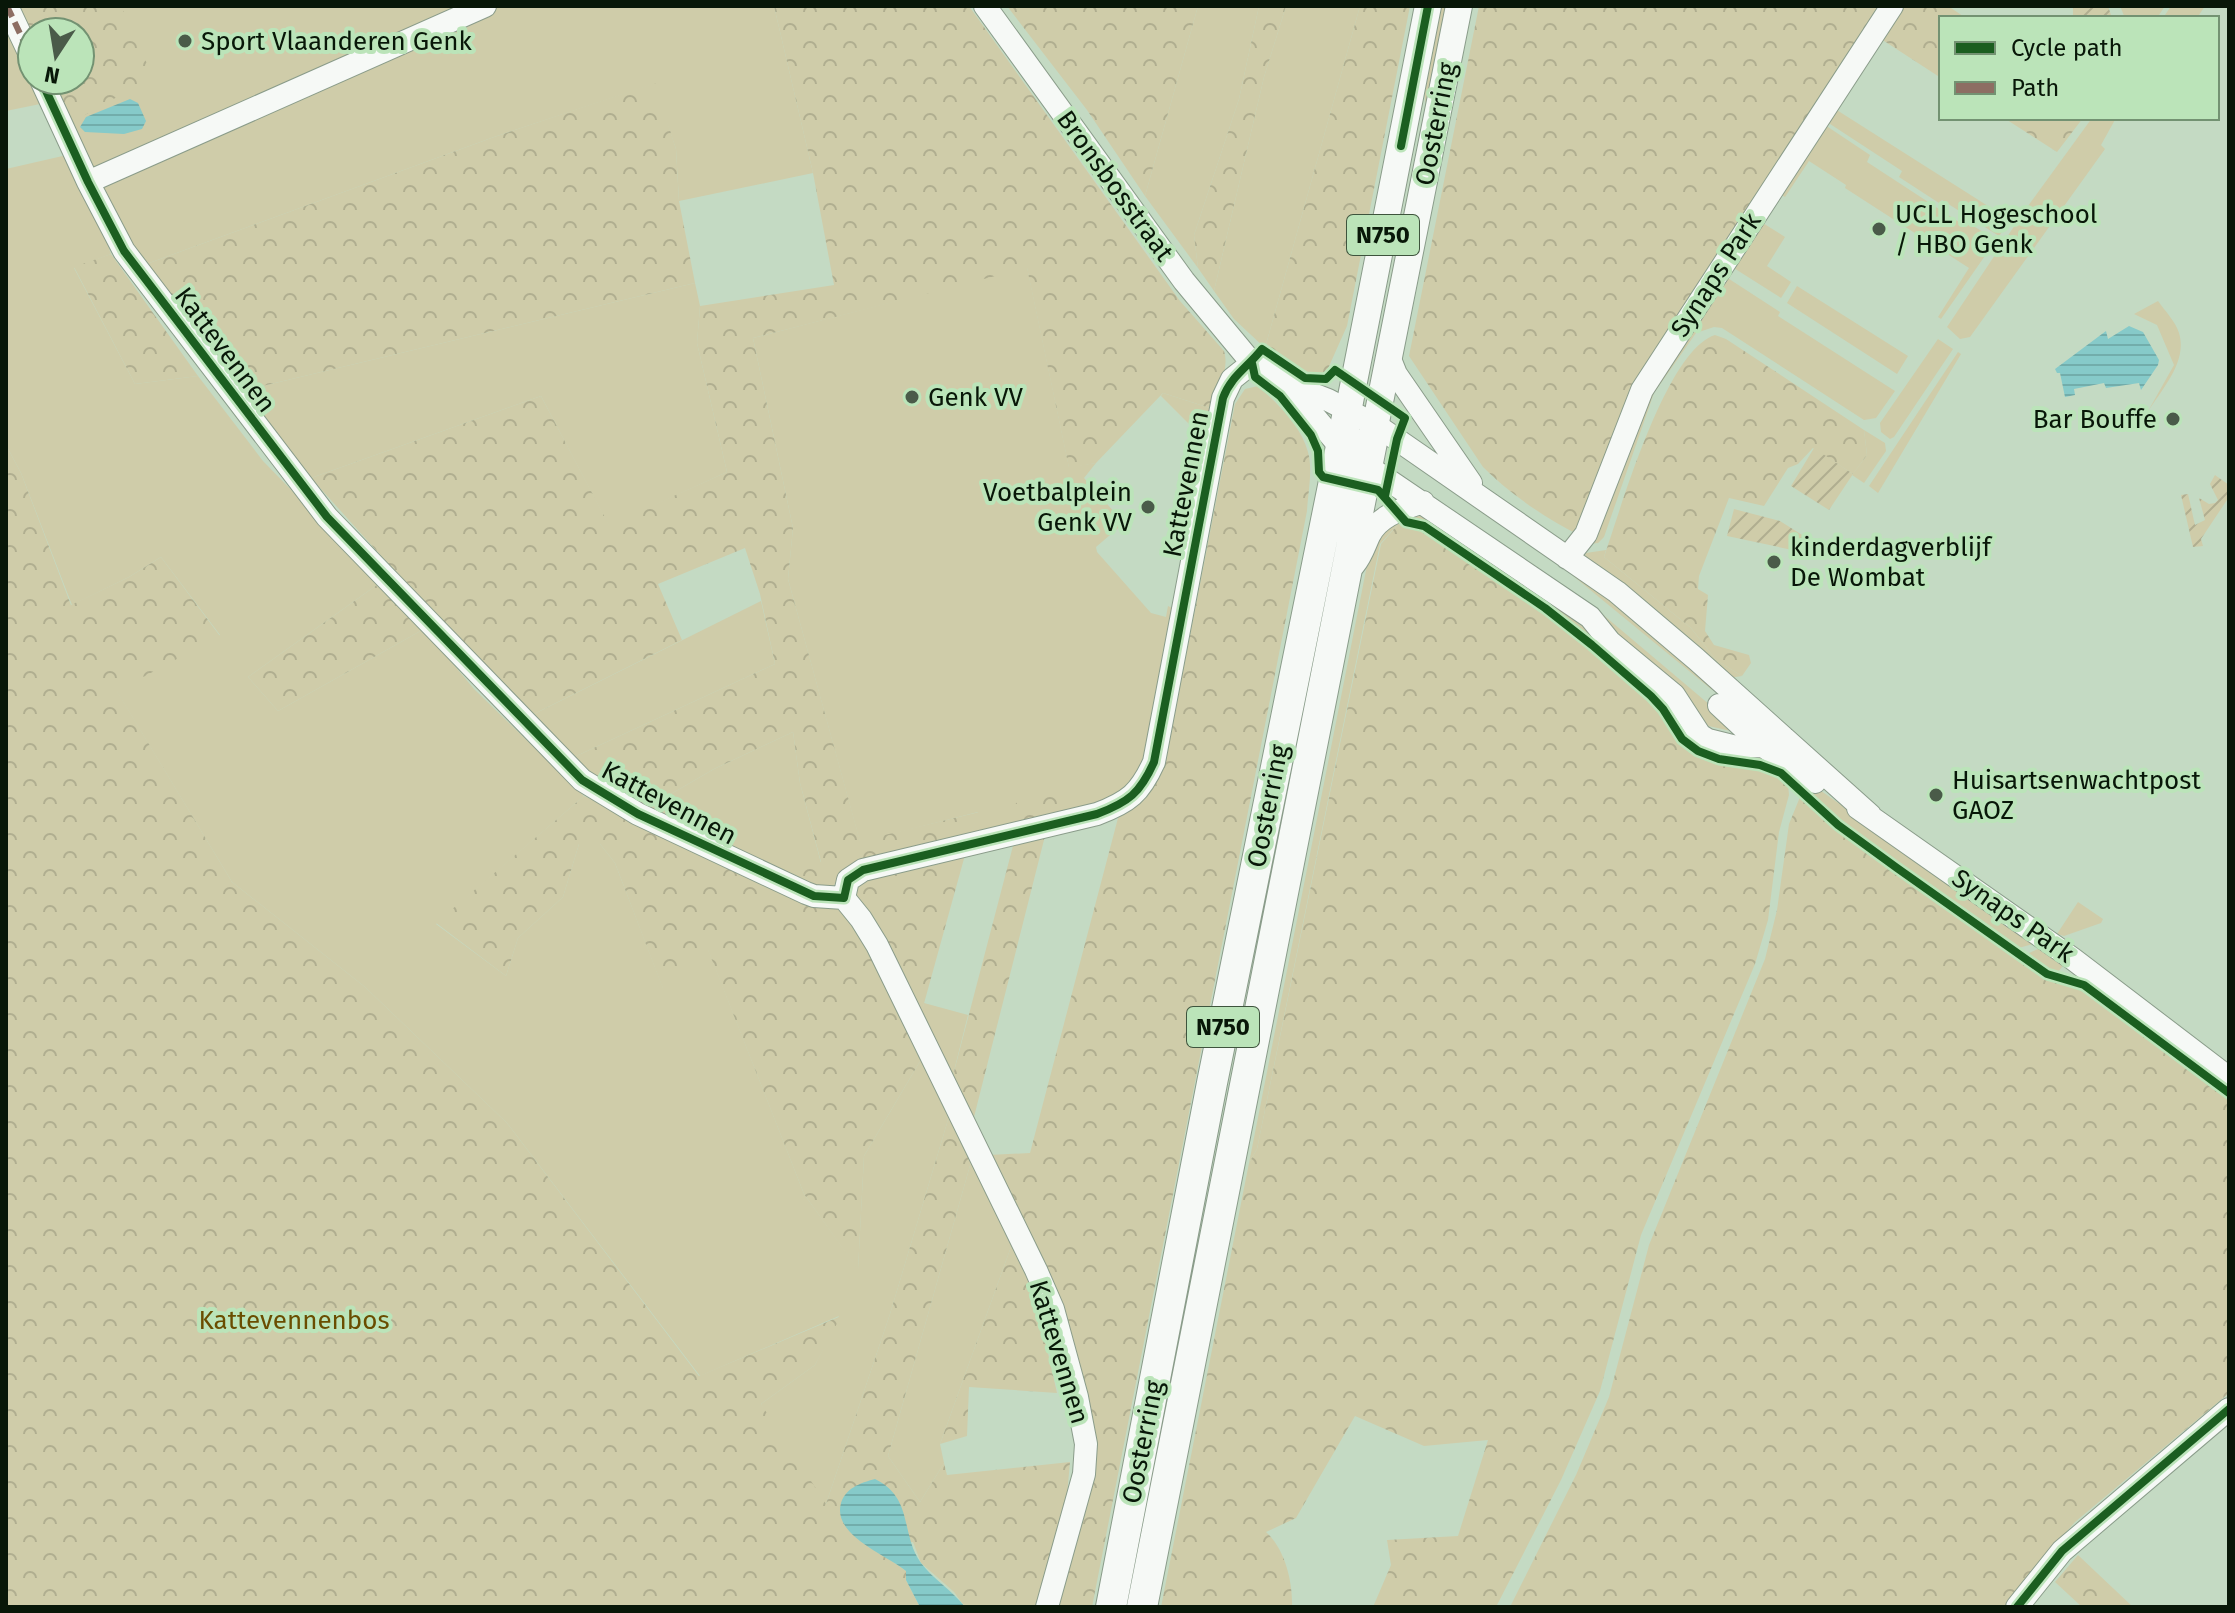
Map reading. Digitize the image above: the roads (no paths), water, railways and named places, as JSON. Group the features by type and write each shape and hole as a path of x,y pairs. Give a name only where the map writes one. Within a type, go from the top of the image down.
{"highway":[{"name":"Oosterring","path":"1111,1607 1209,1099 1348,412"},
{"name":"Oosterring","path":"1142,1607 1373,443"}],"main road":[{"name":"Oosterring","path":"1348,412 1428,6"},
{"name":"Oosterring","path":"1373,443 1459,6"}],"street":[{"path":"7,6 16,25"},
{"path":"88,182 485,6"},
{"name":"Bronsbosstraat","path":"985,6 1184,281 1252,363"},
{"name":"Synaps Park","path":"1892,6 1642,390 1586,534 1567,558 1617,592 1764,734 1870,815 2082,966 2229,1078"},
{"name":"Kattevennen","path":"48,96 124,251 327,517 582,780 638,814 784,883 814,896 844,898 861,919 877,945 1053,1309 1077,1397 1086,1444 1084,1474 1047,1607"},
{"path":"1390,359 1419,409 1481,496"},
{"path":"1252,363 1287,384 1328,400 1348,412 1423,502 1590,617 1610,642 1674,695 1694,727 1708,740 1736,747 1764,734"},
{"name":"Kattevennen","path":"844,898 848,880 863,870 1097,814 1118,806 1145,784 1154,762 1223,398 1232,379 1252,363"},
{"path":"1287,384 1341,448 1373,443 1481,496 1567,558"},
{"name":"Oosterring","path":"1348,572 1364,553 1377,524 1395,511 1423,502"},
{"path":"2017,1607 2062,1551 2229,1409"}],"water":[{"path":"130,99 138,103 146,121 142,129 124,134 85,132 80,127 86,117"},
{"path":"2129,326 2143,332 2159,360 2141,390 2139,383 2106,388 2104,383 2074,389 2075,395 2065,397 2060,373 2055,369 2106,331 2108,339"},
{"path":"875,1479 896,1496 921,1563 965,1607 920,1607 906,1580 906,1571 862,1543 844,1525 840,1514 846,1493"}],"place":[{"name":"Sport Vlaanderen Genk","path":"185,41"},
{"name":"UCLL Hogeschool / HBO Genk","path":"1879,229"},
{"name":"Genk VV","path":"912,397"},
{"name":"Bar Bouffe","path":"2173,419"},
{"name":"Voetbalplein Genk VV","path":"1148,507"},
{"name":"kinderdagverblijf De Wombat","path":"1774,562"},
{"name":"Huisartsenwachtpost GAOZ","path":"1936,795"}],"park label":[{"name":"Kattevennenbos","path":"294,1320"}]}
